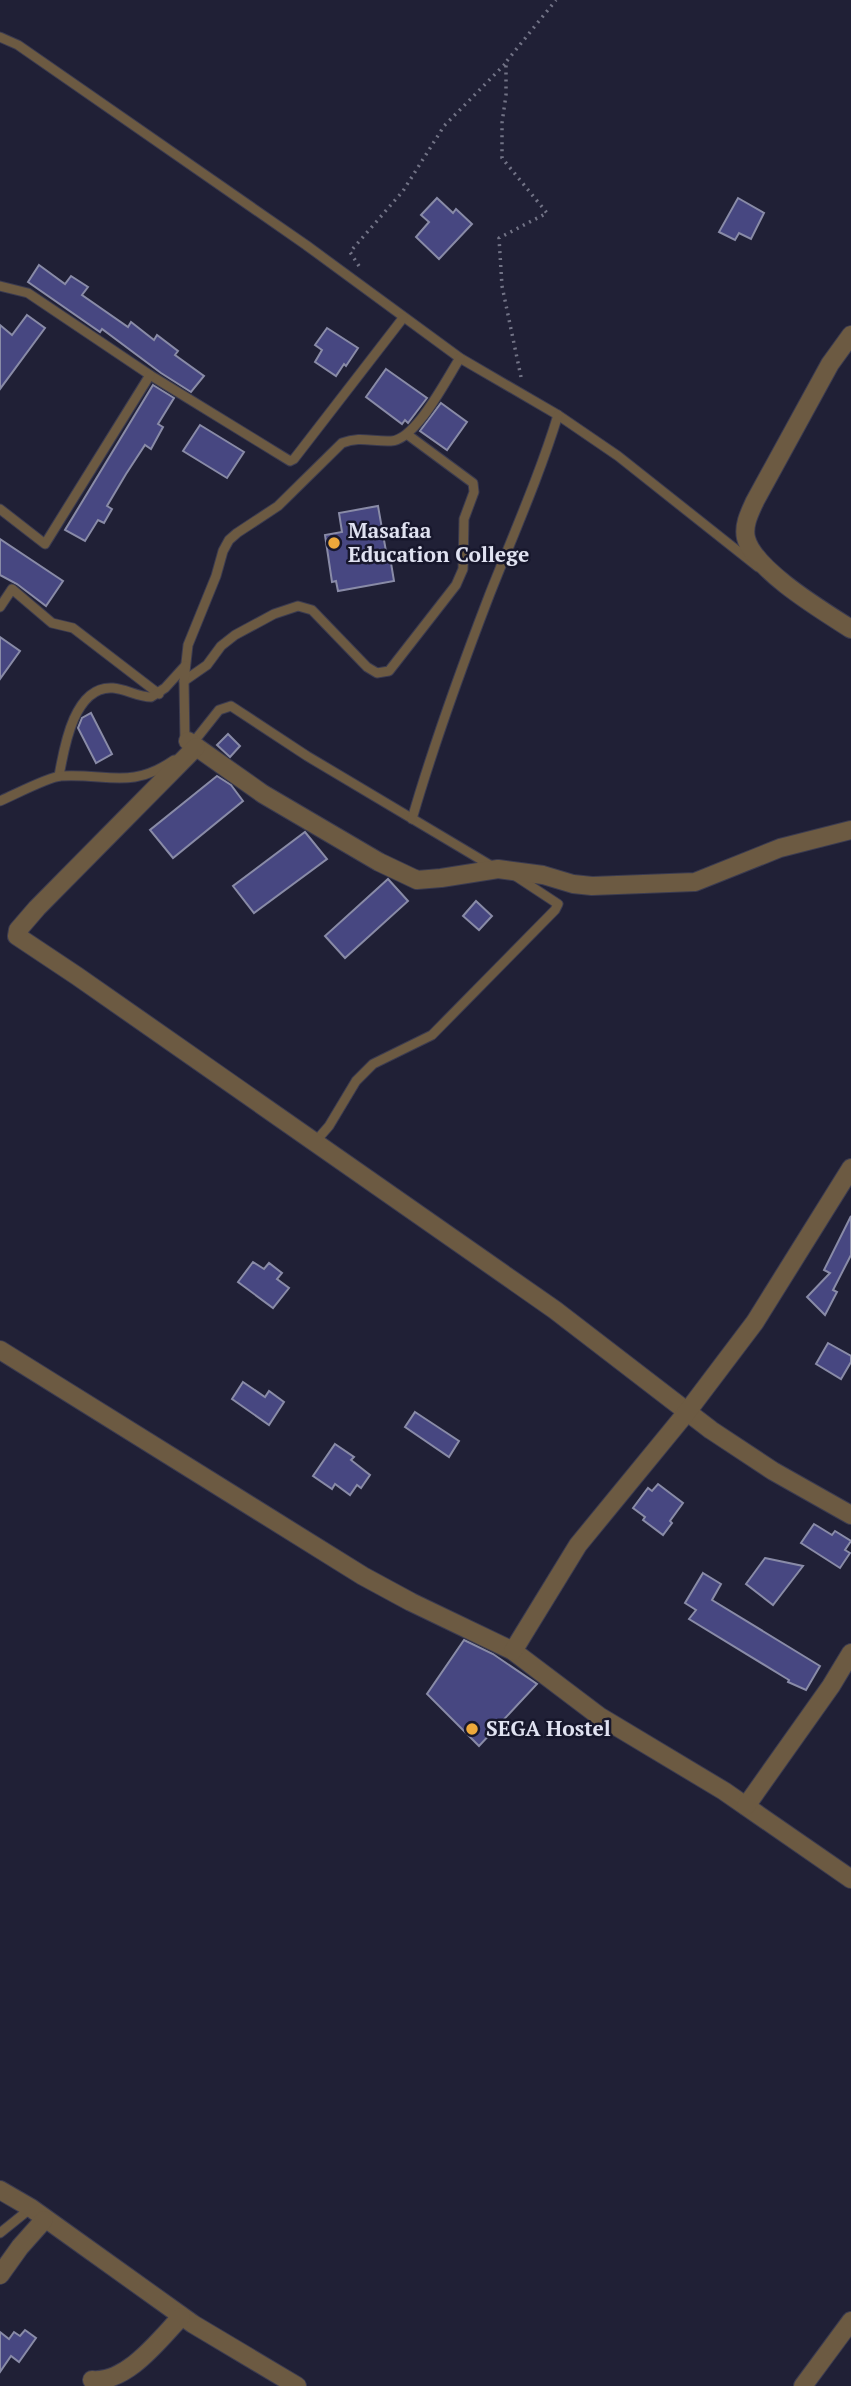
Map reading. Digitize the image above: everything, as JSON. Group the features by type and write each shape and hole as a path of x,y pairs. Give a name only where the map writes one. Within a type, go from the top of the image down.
{"street":[{"path":"851,335 830,364 755,501 746,526 746,538 774,577 851,629"},
{"path":"851,830 780,848 695,882 592,886 573,884 543,875 502,870 417,880 263,794 192,743 37,908 16,934 555,1310 687,1412 772,1471 851,1515"},
{"path":"513,1651 578,1545 687,1412 755,1322 851,1168"},
{"path":"0,1350 363,1576 513,1651 599,1716 746,1806 851,1879"},
{"path":"746,1806 851,1653"},
{"path":"0,2190 181,2316 297,2386"},
{"path":"0,2275 20,2247 37,2214"},
{"path":"92,2380 103,2381 139,2361 181,2316"},
{"path":"803,2386 851,2321"}],"lane":[{"path":"0,37 18,45 306,245 460,358 558,415 618,456 742,556 774,577"},
{"path":"0,286 28,293 150,375 282,457 293,460 403,318"},
{"path":"192,743 184,681 188,645 229,540 278,506 342,443 355,438 393,441 408,435 460,358"},
{"path":"0,509 45,544 150,375"},
{"path":"412,819 463,664 542,467 558,415"},
{"path":"184,681 207,665 221,646 235,635 274,614 298,606 312,610 367,667 377,673 389,671 456,585 463,569 464,519 474,492 473,483 408,435"},
{"path":"0,607 4,592 12,589 52,623 73,628 159,694"},
{"path":"59,776 65,745 77,712 86,699 98,690 112,688 147,697 159,694 186,665"},
{"path":"0,802 59,776 119,780 163,768 192,743 219,710 231,706 307,756 558,904 432,1035 373,1064 356,1081 329,1126 314,1143"},
{"path":"0,2233 37,2214"}],"path":[{"path":"366,275 350,252 403,191 444,126 506,62 556,0"},
{"path":"506,62 502,158 547,213 499,238 502,286 525,397"}],"building":[{"path":"437,198 453,213 456,209 472,224 439,259 416,237 429,222 421,215"},
{"path":"738,198 764,213 751,239 739,233 735,240 719,232"},
{"path":"39,265 65,284 71,276 88,287 82,295 128,327 131,322 154,340 157,335 178,351 175,355 204,376 191,392 102,329 100,332 28,282"},
{"path":"27,315 45,328 0,389 0,325 12,335"},
{"path":"327,328 358,348 336,376 315,362 322,350 315,345"},
{"path":"386,369 427,398 408,423 405,420 402,424 366,397"},
{"path":"153,385 174,398 158,424 163,427 151,449 145,445 126,474 107,506 112,509 104,523 98,520 85,541 65,530"},
{"path":"441,403 467,422 447,450 420,431"},
{"path":"200,425 244,452 227,478 183,451"},
{"path":"378,506 394,581 338,591 336,581 332,582 325,535 342,532 339,513"},
{"path":"0,539 63,581 46,606 0,575"},
{"path":"0,637 20,651 0,679"},
{"path":"91,713 112,754 96,763 78,728 82,718"},
{"path":"228,734 240,746 230,757 217,745"},
{"path":"217,776 231,785 243,801 173,858 150,830"},
{"path":"305,832 327,859 254,913 233,886"},
{"path":"388,879 408,901 345,958 325,936"},
{"path":"476,901 492,916 479,930 463,916"},
{"path":"851,1216 851,1255 833,1290 837,1292 825,1315 807,1297 830,1273 824,1270"},
{"path":"253,1262 264,1269 269,1263 282,1273 277,1279 289,1288 273,1308 238,1282"},
{"path":"828,1343 851,1356 851,1362 841,1379 816,1364"},
{"path":"243,1382 265,1397 269,1391 284,1402 269,1425 232,1399"},
{"path":"415,1412 459,1441 449,1457 405,1427"},
{"path":"335,1444 354,1457 351,1460 370,1475 361,1488 357,1485 350,1495 335,1484 332,1489 313,1476"},
{"path":"658,1484 683,1503 663,1535 643,1520 645,1517 633,1508 648,1488 652,1491"},
{"path":"814,1524 832,1535 835,1531 851,1541 845,1550 850,1553 840,1568 801,1543"},
{"path":"765,1558 803,1566 773,1605 746,1584"},
{"path":"703,1573 721,1584 712,1600 820,1666 806,1690 788,1682 789,1680 689,1619 696,1610 685,1603"},
{"path":"464,1640 493,1654 537,1684 479,1746 427,1694"},
{"path":"25,2330 36,2338 19,2362 11,2356 0,2372 0,2332 9,2339 14,2332 20,2336"}],"place":[{"name":"Masafaa Education College","path":"334,543"},
{"name":"SEGA Hostel","path":"472,1729"}]}
